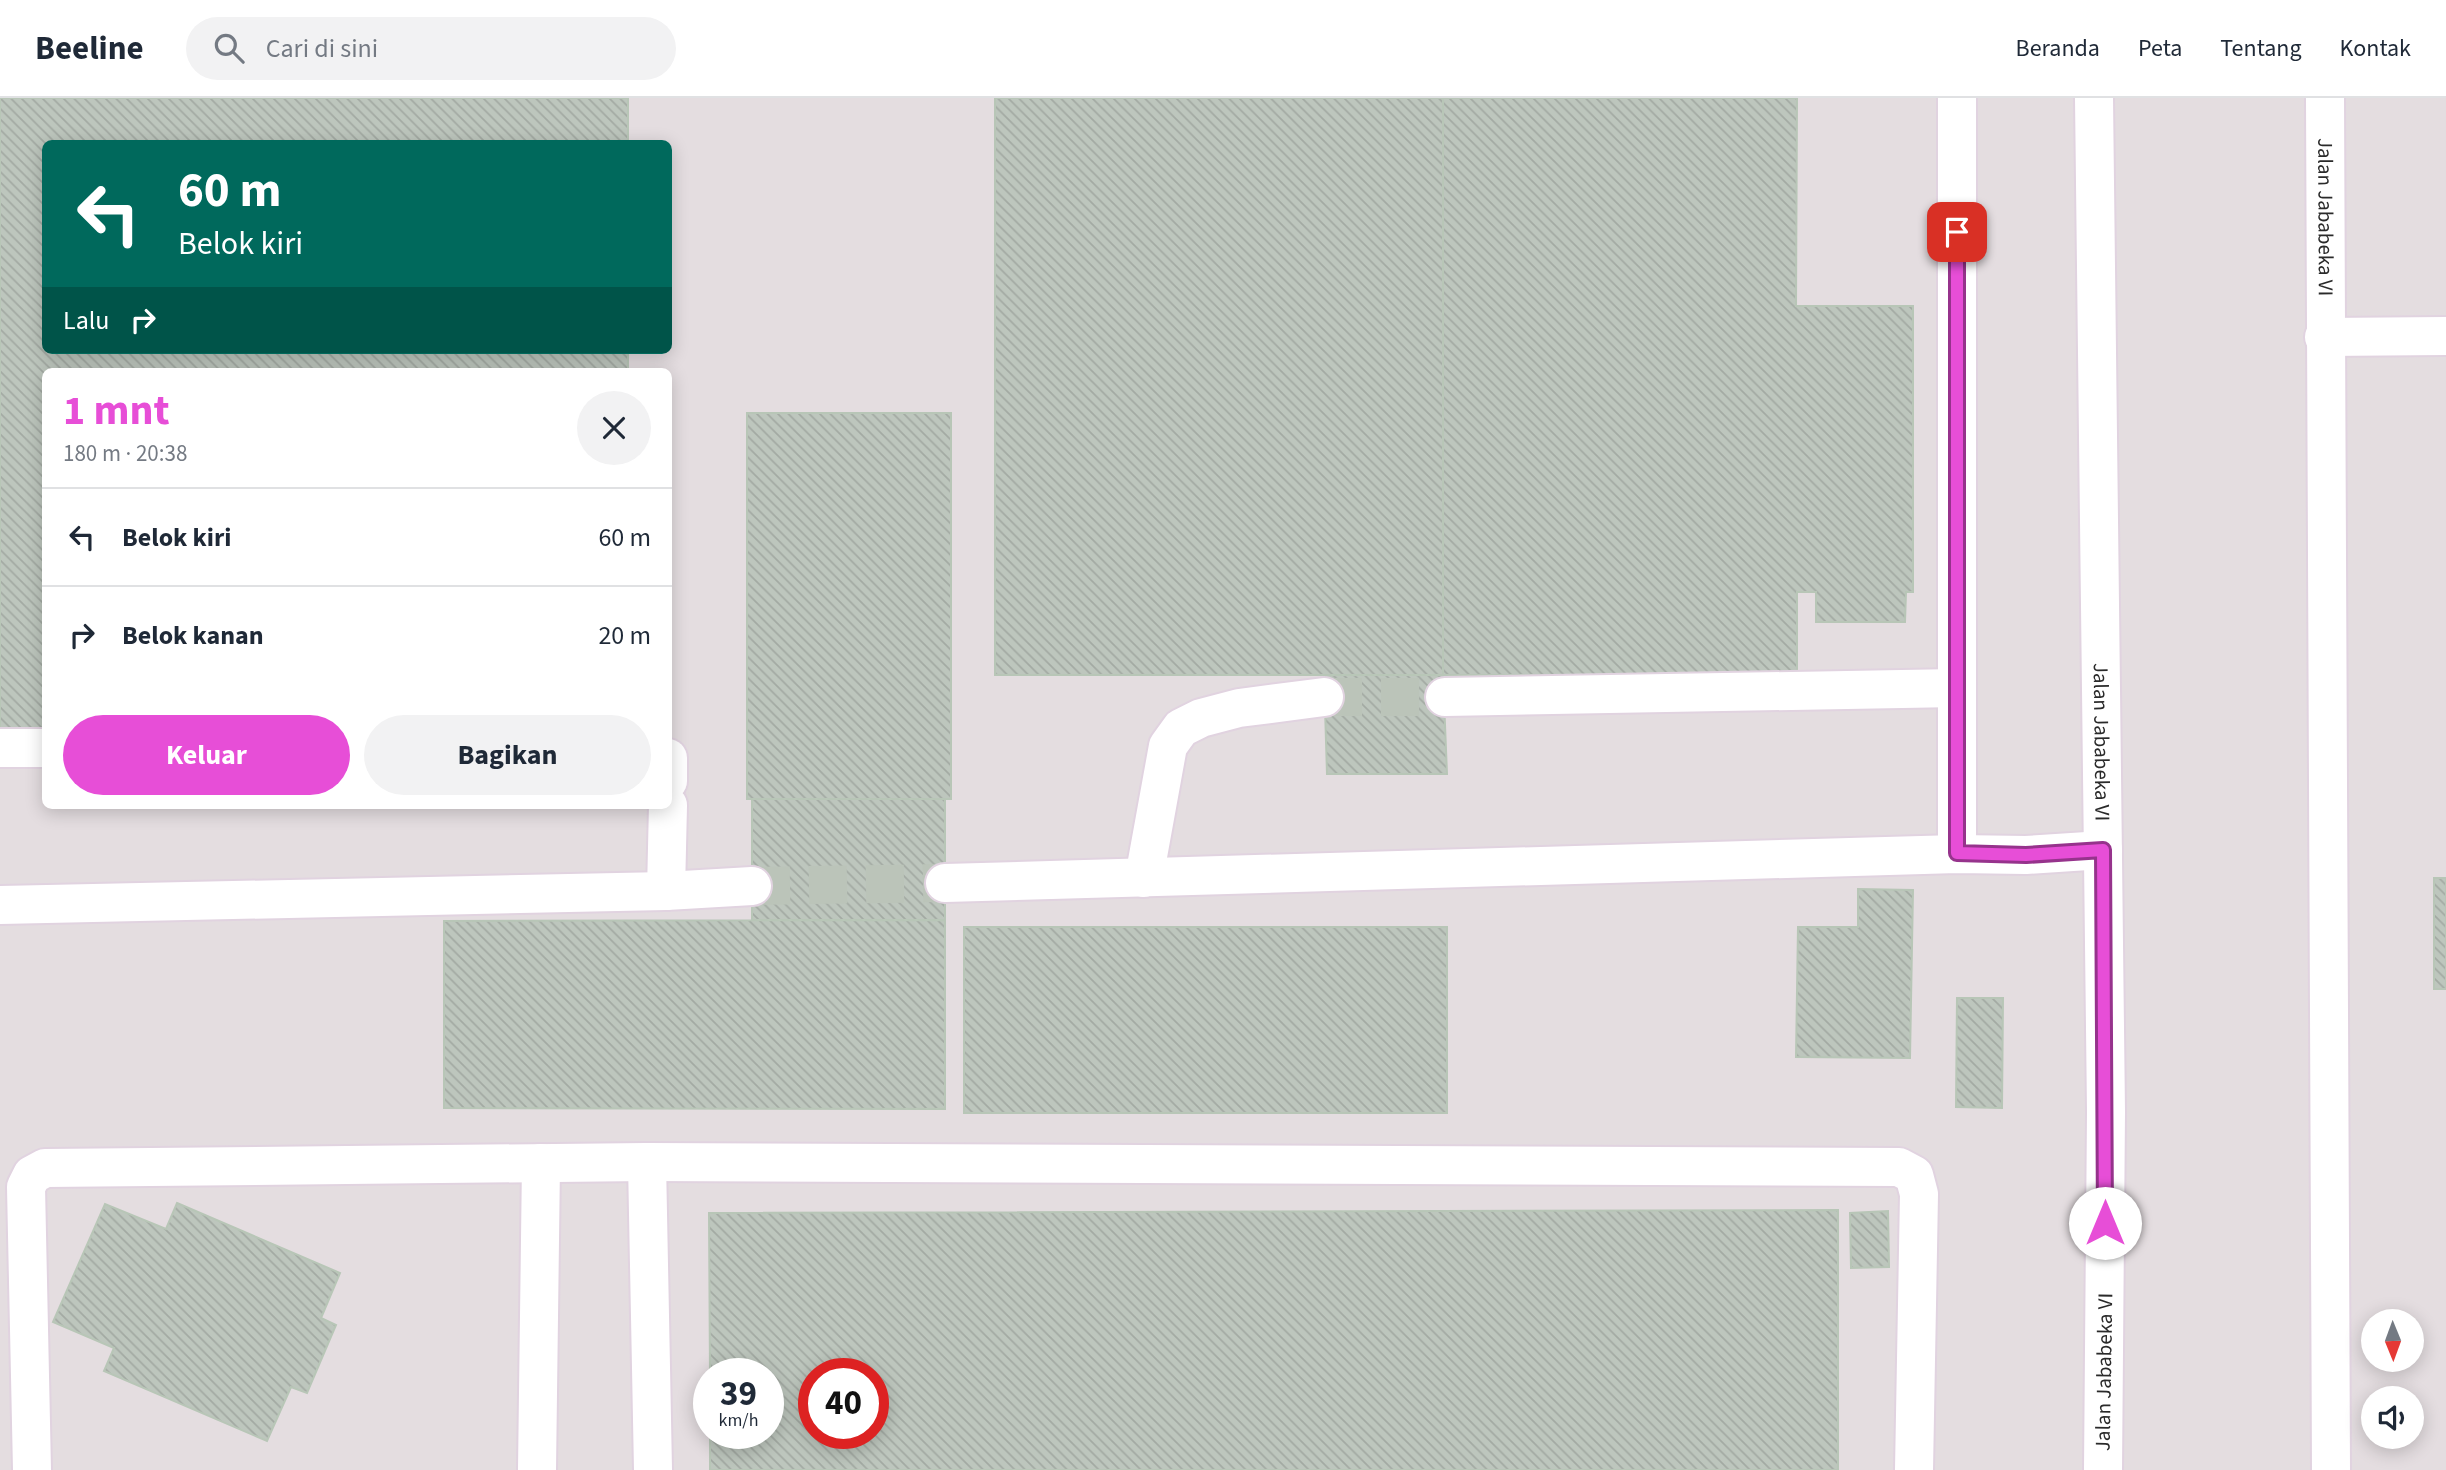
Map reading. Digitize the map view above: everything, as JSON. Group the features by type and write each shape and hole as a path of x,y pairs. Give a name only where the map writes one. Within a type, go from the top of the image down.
{"street":[{"path":"1957,98 1957,853"},
{"name":"Jalan Jababeka VI","path":"2094,98 2106,1112 2103,1470"},
{"name":"Jalan Jababeka VI","path":"2325,98 2331,1470"},
{"path":"2324,337 2446,336"},
{"path":"1445,697 1957,688"},
{"path":"1144,878 1167,746 1181,728 1239,708 1324,697"},
{"path":"0,748 42,748"},
{"path":"666,891 668,809"},
{"path":"945,883 1957,853 2026,855 2103,850"},
{"path":"0,905 666,891 752,886"},
{"path":"647,1162 653,1470"},
{"path":"32,1470 26,1187 32,1175 45,1168 647,1162 1899,1167 1914,1175 1919,1195 1914,1470"},
{"path":"537,1470 541,1163"}],"shaded area":[{"path":"0,98 2446,98 2446,1470 0,1470"}],"building":[{"path":"0,98 628,98 628,140 42,140 42,354 628,354 628,368 42,368 42,728 0,728"},
{"path":"995,98 1443,98 1443,675 995,675"},
{"path":"1443,98 1797,98 1796,306 1913,306 1913,592 1906,592 1905,622 1816,622 1816,592 1797,592 1797,675 1443,675"},
{"path":"747,413 951,413 951,799 747,799"},
{"path":"1324,675 1443,675 1447,774 1327,774"},
{"path":"752,799 945,799 945,920 752,920"},
{"path":"2434,878 2446,878 2446,989 2434,989"},
{"path":"1858,889 1913,890 1910,1058 1796,1057 1798,927 1858,927"},
{"path":"945,920 945,1109 444,1108 444,921"},
{"path":"964,927 1447,927 1447,1113 964,1113"},
{"path":"1957,998 2003,998 2002,1108 1956,1107"},
{"path":"177,1203 340,1273 321,1318 336,1325 307,1393 291,1387 267,1441 104,1371 114,1348 53,1322 105,1204 166,1229"},
{"path":"1838,1210 1838,1470 710,1470 710,1449 784,1449 784,1358 710,1358 709,1213"},
{"path":"1888,1211 1889,1267 1851,1268 1850,1213"}],"tunnel":[{"path":"1324,697 1445,697"},
{"path":"752,886 945,883"}],"route":[{"path":"1957,232 1957,853 2026,855 2103,850 2105,1223"}]}
